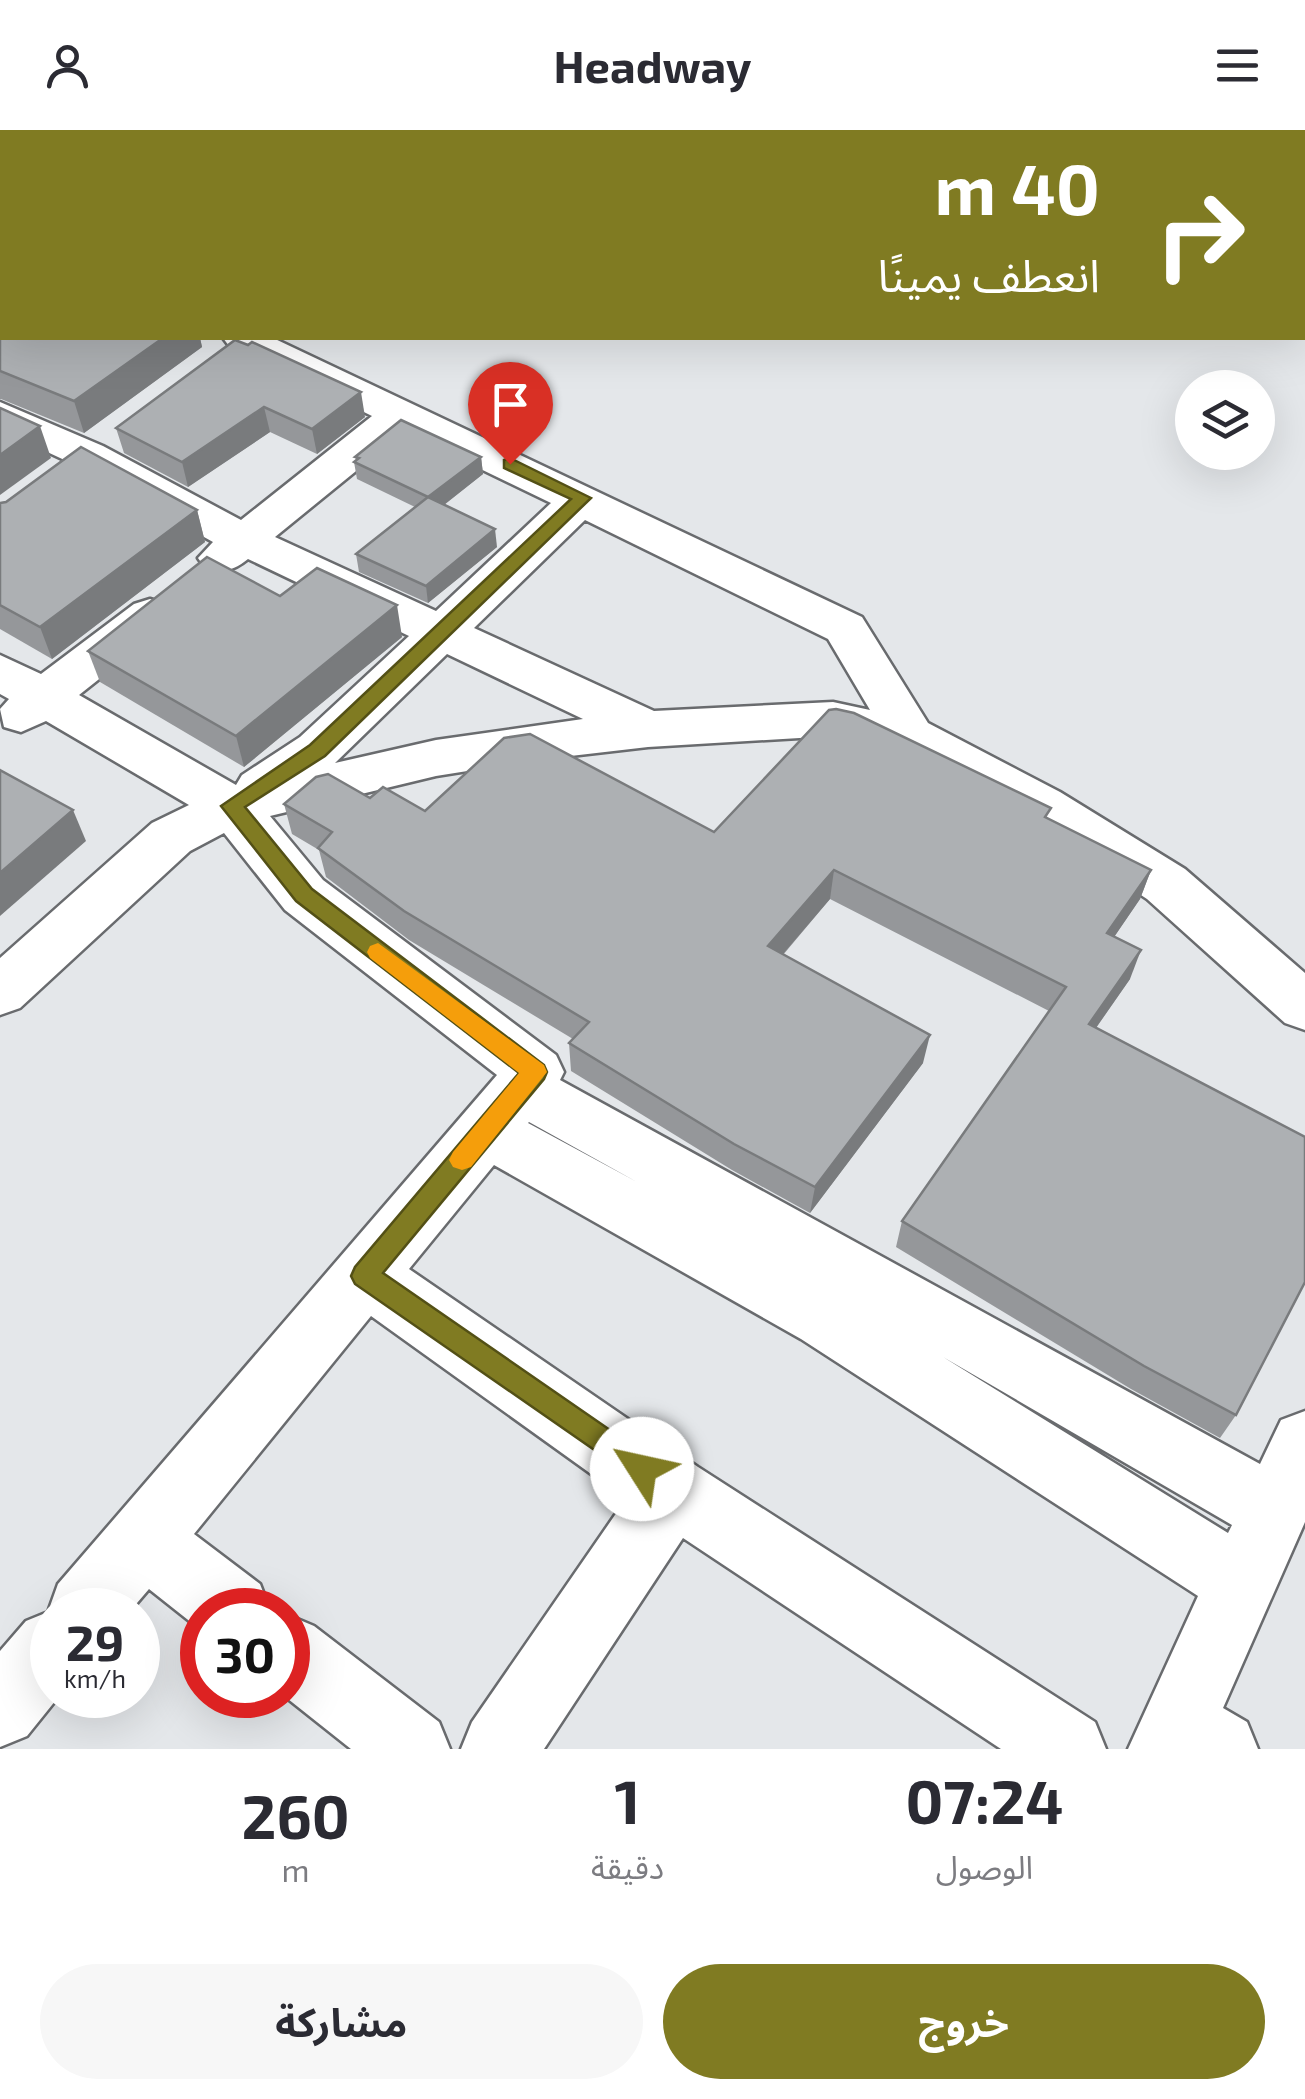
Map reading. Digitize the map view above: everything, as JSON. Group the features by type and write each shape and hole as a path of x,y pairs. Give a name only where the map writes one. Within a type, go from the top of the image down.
{"street":[{"path":"234,346 402,413 846,628 910,736"},
{"path":"103,1588 535,1072 304,895 232,806 16,698 244,540 402,413"},
{"path":"0,414 89,455 244,540 648,729"},
{"path":"0,992 171,838 232,806 318,750 582,498"},
{"path":"232,806 436,758 648,729 833,719 910,736 1042,804 1166,884 1305,1007"},
{"path":"504,1109 870,1280 1274,1510"},
{"path":"504,1109 1242,1583"},
{"path":"364,1276 673,1491 1068,1749"},
{"path":"1188,1740 1242,1583 1305,1446"},
{"path":"499,1749 673,1491"},
{"path":"144,1540 206,1588"},
{"path":"310,1669 412,1749"},
{"path":"0,1709 30,1673"}],"building":[{"path":"0,340 160,340 74,401 0,371"},
{"path":"235,340 248,345 252,342 361,392 312,429 264,407 182,462 116,428"},
{"path":"0,408 40,426 0,455"},
{"path":"401,420 481,457 428,497 354,462 359,458 355,457"},
{"path":"81,447 197,510 40,627 0,605 0,503"},
{"path":"428,497 495,529 426,586 356,554"},
{"path":"207,557 280,596 317,568 397,605 236,736 88,651"},
{"path":"829,710 854,713 1051,808 1045,817 1151,870 1107,933 1141,950 1089,1024 1305,1137 1305,1282 1236,1415 1144,1366 902,1221 1066,987 834,870 768,946 930,1035 815,1187 734,1144 569,1043 589,1022 404,911 318,848 332,832 284,804 316,777 328,774 370,798 383,787 425,811 504,738 530,734 714,832"},
{"path":"0,770 73,810 0,873"}],"slow traffic":[{"path":"378,952 535,1072 462,1160"}],"route":[{"path":"510,464 582,498 318,750 232,806 304,895 535,1072 364,1276 642,1469"}]}
